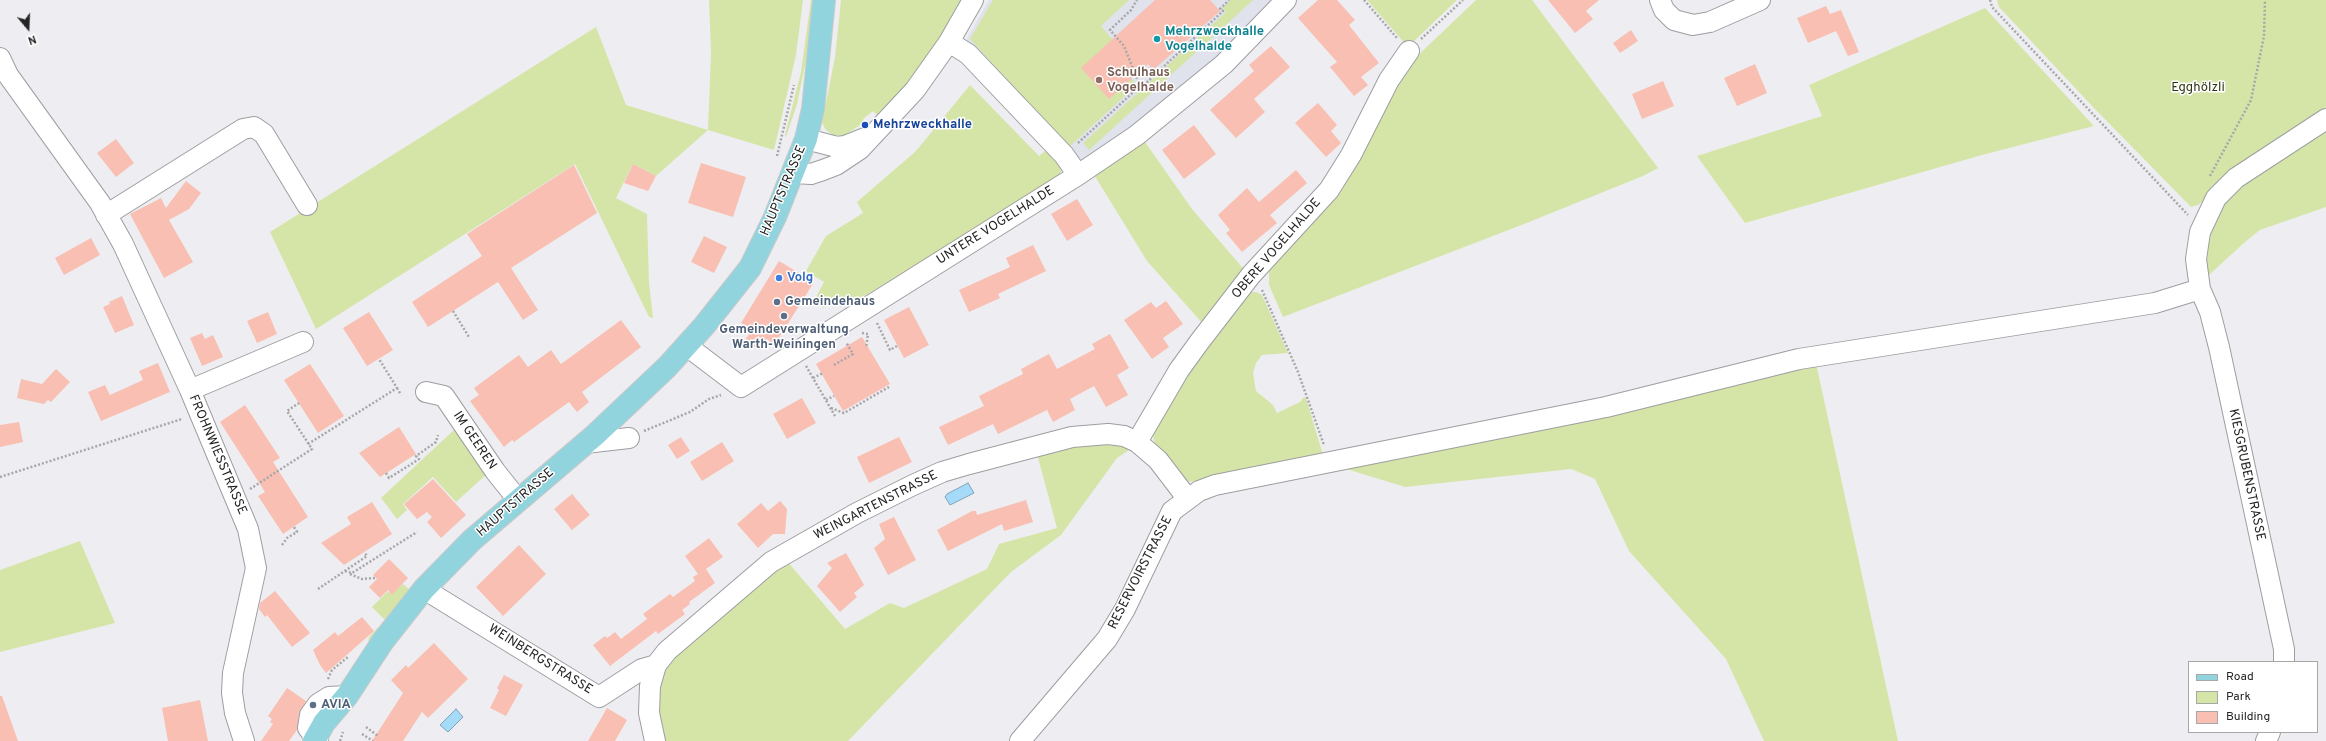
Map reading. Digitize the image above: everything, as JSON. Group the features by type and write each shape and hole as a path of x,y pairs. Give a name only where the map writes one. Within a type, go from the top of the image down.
{"main road":[{"name":"HAUPTSTRASSE","path":"320,741 324,723 347,696 383,641 424,589 472,540 636,399 687,346 750,268 790,156 820,38 824,0"}],"street":[{"path":"790,156 810,174 836,165 860,149 915,90 948,42 973,0"},
{"name":"UNTERE VOGELHALDE","path":"741,387 1078,175 1137,135 1224,64 1286,0"},
{"path":"1660,0 1664,10 1674,20 1694,25 1710,22 1760,0"},
{"path":"948,42 968,54 1064,155 1078,175"},
{"name":"OBERE VOGELHALDE","path":"1137,442 1179,370 1251,275 1328,190 1350,155 1389,80 1409,52"},
{"name":"FROHNWIESSTRASSE","path":"0,58 8,75 89,187 123,244 190,390 248,529 256,568 233,673 235,713 244,741"},
{"name":"KIESGRUBENSTRASSE","path":"2284,661 2284,649 2219,347 2210,312 2200,289 2196,259 2200,232 2216,198 2236,178 2326,119"},
{"path":"106,215 243,129 254,127 264,134 306,205"},
{"path":"790,156 854,143 874,133"},
{"name":"RESERVOIRSTRASSE","path":"1020,741 1107,638 1125,609 1172,511 1187,498 1214,485 1606,407 1799,359 2155,303 2200,289"},
{"path":"190,390 303,342"},
{"path":"687,346 741,387"},
{"name":"IM GEEREN","path":"426,392 444,396 495,471 518,500"},
{"name":"WEINGARTENSTRASSE","path":"655,741 648,700 656,665 677,641 771,562 857,513 913,485 942,472 1072,437 1108,434 1124,436 1137,442 1158,460 1187,498"},
{"path":"585,444 629,438"},
{"name":"WEINBERGSTRASSE","path":"424,589 599,697 642,669 656,665"},
{"path":"320,741 308,728 310,715 318,704 329,697 347,696"}],"path":[{"path":"1137,0 1131,10 1110,30 1124,46 1140,86"},
{"path":"1064,155 1140,86 1143,86 1223,12 1220,8 1228,0"},
{"path":"1364,0 1409,52 1463,0"},
{"path":"1990,0 1992,7 2185,210 2200,232"},
{"path":"2207,182 2251,100 2264,36 2265,0"},
{"path":"790,156 796,80"},
{"path":"1251,275 1266,296 1298,372 1329,463"},
{"path":"453,311 469,337"},
{"path":"881,318 876,320 890,350 898,346"},
{"path":"859,333 868,334 866,348"},
{"path":"834,365 853,354 846,342"},
{"path":"379,359 401,395"},
{"path":"808,361 804,364 835,416"},
{"path":"813,378 823,373"},
{"path":"629,438 690,412 708,399 741,387"},
{"path":"830,408 844,413 889,387"},
{"path":"308,444 396,388"},
{"path":"826,400 834,396"},
{"path":"236,498 312,449 287,411 299,403"},
{"path":"0,477 199,413"},
{"path":"386,473 389,478 413,463 418,459 416,456 436,442 438,435"},
{"path":"282,545 287,538 297,532 294,527"},
{"path":"349,574 417,532"},
{"path":"318,589 367,556 364,552"},
{"path":"345,571 362,579 375,578"},
{"path":"318,704 332,670 352,653"},
{"path":"366,727 378,736"},
{"path":"362,734 372,741"}],"shaded area":[{"name":"Schulhaus Vogelhalde","path":"989,0 1279,0 1218,62 1089,161 1078,162 967,45 966,40"}],"green space":[{"path":"709,0 803,0 796,55 774,150 708,130 711,53"},
{"path":"811,0 815,0 809,46 797,104 786,137 785,135 801,72"},
{"path":"841,0 963,0 932,53 905,87 877,115 873,111 863,119 865,122 843,136 833,135 826,130 822,123 835,57"},
{"path":"993,0 1129,0 1101,26 1117,45 1108,53 1137,85 1069,147 970,39"},
{"path":"1231,0 1253,0 1089,150 1083,143 1226,12 1222,8"},
{"path":"1367,0 1457,0 1408,47"},
{"path":"1476,0 1532,0 1658,168 1643,176 1524,224 1283,317 1269,285 1269,270 1337,193 1353,170 1397,82 1413,60"},
{"name":"Egghölzli","path":"1997,0 2326,0 2326,107 2198,205 2191,207 2093,107 1999,7"},
{"path":"1985,8 2094,126 1982,155 1745,223 1697,156 1822,116 1809,85"},
{"path":"596,27 626,105 708,130 656,176 633,164 616,198 647,214 649,283 653,318 649,317 575,164 316,329 270,232"},
{"path":"970,85 1039,156 1050,147 1062,169 1060,174 933,259 927,258 848,306 841,296 823,308 816,297 824,282 806,271 826,236 863,213 857,202 916,151"},
{"path":"2326,128 2326,207 2260,230 2209,275 2205,263 2209,231 2218,210 2249,180"},
{"path":"1143,139 1192,209 1248,274 1204,325 1147,261 1093,173"},
{"path":"1248,292 1256,292 1262,295 1288,353 1262,355 1256,363 1253,373 1256,391 1273,405 1277,413 1300,402 1304,397 1306,398 1323,455 1205,480 1187,482 1156,448 1153,436 1155,424 1170,398"},
{"path":"1816,363 1898,741 1764,741 1726,659 1629,551 1595,479 1571,469 1405,487 1343,468"},
{"path":"456,428 488,473 456,502 433,477 403,504 407,510 397,519 381,498"},
{"path":"1117,443 1132,448 1117,458 1061,535 1011,572 848,741 663,741 656,698 663,670 672,656 787,561 845,629 890,603 904,608 987,569 999,544 1057,528 1037,454 1074,445"},
{"path":"80,541 115,623 0,652 0,570"},
{"path":"403,584 410,590 368,644 369,637 385,620 372,607 388,591 392,594"}],"water":[{"path":"968,483 974,493 950,505 945,497 947,494"},
{"path":"456,709 463,717 448,732 440,725"}],"building":[{"name":"Mehrzweckhalle Vogelhalde","path":"1155,0 1210,0 1220,11 1153,70 1148,64 1109,99 1081,68"},
{"path":"1318,0 1337,0 1355,20 1349,25 1379,63 1361,77 1368,85 1354,96 1330,67 1337,62 1298,18"},
{"path":"1548,0 1599,0 1586,11 1593,19 1575,33"},
{"path":"1826,6 1830,14 1841,10 1859,52 1848,56 1836,31 1808,43 1797,18"},
{"path":"1631,30 1638,41 1620,53 1613,43"},
{"path":"1271,46 1290,67 1254,99 1265,112 1236,138 1210,110 1254,71 1249,65"},
{"path":"1755,64 1767,93 1737,106 1724,78"},
{"path":"1663,81 1674,106 1642,119 1632,94"},
{"path":"1318,103 1337,125 1331,131 1341,143 1326,157 1295,123"},
{"path":"1194,125 1216,154 1184,179 1162,150"},
{"path":"116,139 134,163 116,177 97,153"},
{"path":"701,163 746,177 733,217 688,203"},
{"path":"633,164 656,176 648,191 624,183"},
{"path":"574,165 597,213 511,268 538,310 523,320 498,282 428,327 412,302 482,256 467,234"},
{"path":"1296,170 1307,183 1270,215 1277,223 1242,252 1226,233 1230,230 1218,215 1247,188 1259,202"},
{"path":"186,181 201,193 189,209 169,220 193,262 164,278 130,214 161,198 166,208"},
{"path":"1077,199 1093,225 1067,241 1051,214"},
{"path":"704,236 727,247 714,273 691,262"},
{"path":"91,238 100,255 64,275 55,258"},
{"path":"1033,245 1046,271 998,294 1000,298 969,312 959,290 1010,267 1006,258"},
{"name":"Gemeindehaus","path":"779,261 814,282 775,344 767,339 760,350 745,340 752,330 741,323"},
{"path":"122,296 134,325 115,333 103,307 110,304 109,302"},
{"path":"1166,301 1183,324 1163,338 1169,347 1152,359 1124,320 1151,302 1156,308"},
{"path":"909,307 929,345 904,358 884,320"},
{"path":"268,312 277,334 257,343 247,321"},
{"path":"369,312 393,350 367,366 343,328"},
{"path":"621,320 641,347 582,392 589,402 577,412 569,402 514,442 512,440 504,447 470,401 479,395 474,388 519,355 528,367 551,350 561,364"},
{"path":"202,333 205,339 213,335 223,357 202,366 190,338"},
{"path":"1110,334 1129,368 1117,375 1128,395 1106,407 1094,386 1070,399 1075,410 1053,422 1047,410 998,434 993,424 948,445 939,427 984,406 979,396 1023,374 1021,369 1049,354 1057,369 1095,349 1092,344"},
{"path":"862,337 890,384 843,411 816,364"},
{"path":"158,363 170,392 101,421 88,392 105,385 110,395 143,380 139,371"},
{"path":"310,364 344,416 318,433 284,380"},
{"path":"56,369 70,382 51,402 48,400 44,404 17,398 21,379 42,384"},
{"path":"802,398 816,423 787,439 773,414"},
{"path":"245,405 280,458 273,462 308,517 283,534 258,496 265,492 220,422"},
{"path":"19,422 23,442 0,447 0,425"},
{"path":"399,427 416,454 380,477 359,453"},
{"path":"681,437 690,451 677,459 668,445"},
{"path":"899,437 912,462 869,483 857,457"},
{"path":"722,442 734,461 702,481 690,462"},
{"path":"433,479 466,515 441,538 427,522 432,517 427,512 417,519 404,504"},
{"path":"572,494 590,515 572,530 554,509"},
{"path":"1026,500 1033,522 1004,531 1002,524 948,551 937,530 972,511 976,511 977,515"},
{"path":"780,501 787,509 785,534 773,534 758,548 737,524 761,503 768,511"},
{"path":"372,502 392,534 344,565 321,543 351,524 347,517"},
{"path":"894,517 916,560 888,575 874,548 885,539 879,524"},
{"path":"709,538 723,557 706,569 715,583 689,602 690,604 682,610 685,614 658,634 656,631 610,666 593,645 605,636 607,638 615,632 621,639 647,619 643,614 670,594 673,597 695,581 693,577 698,574 685,556"},
{"path":"519,545 546,574 503,616 476,587"},
{"path":"846,553 864,585 854,593 857,597 840,612 817,586 832,568 827,563"},
{"path":"389,559 408,578 392,595 388,590 380,598 369,587 377,579 373,575"},
{"path":"275,591 310,633 292,647 267,615 265,617 259,609 260,603"},
{"path":"362,617 374,631 326,673 320,665 313,650 335,632 338,636"},
{"path":"434,643 468,679 428,718 422,712 403,741 372,741 403,693 391,680 406,665 408,668"},
{"path":"504,675 523,685 506,716 490,708 499,690 497,688"},
{"path":"287,688 306,701 299,713 297,730 289,741 261,741 273,724 270,722 272,719 268,716"},
{"path":"0,696 2,696 18,741 0,741"},
{"path":"200,700 208,741 168,741 162,708"},
{"path":"607,708 627,720 615,741 588,741"}],"place":[{"name":"Mehrzweckhalle Vogelhalde","path":"1157,39"},
{"name":"Schulhaus Vogelhalde","path":"1099,80"},
{"name":"Mehrzweckhalle","path":"865,125"},
{"name":"Volg","path":"779,278"},
{"name":"Gemeindehaus","path":"777,302"},
{"name":"Gemeindeverwaltung Warth-Weiningen","path":"784,316"},
{"name":"AVIA","path":"313,705"}]}
